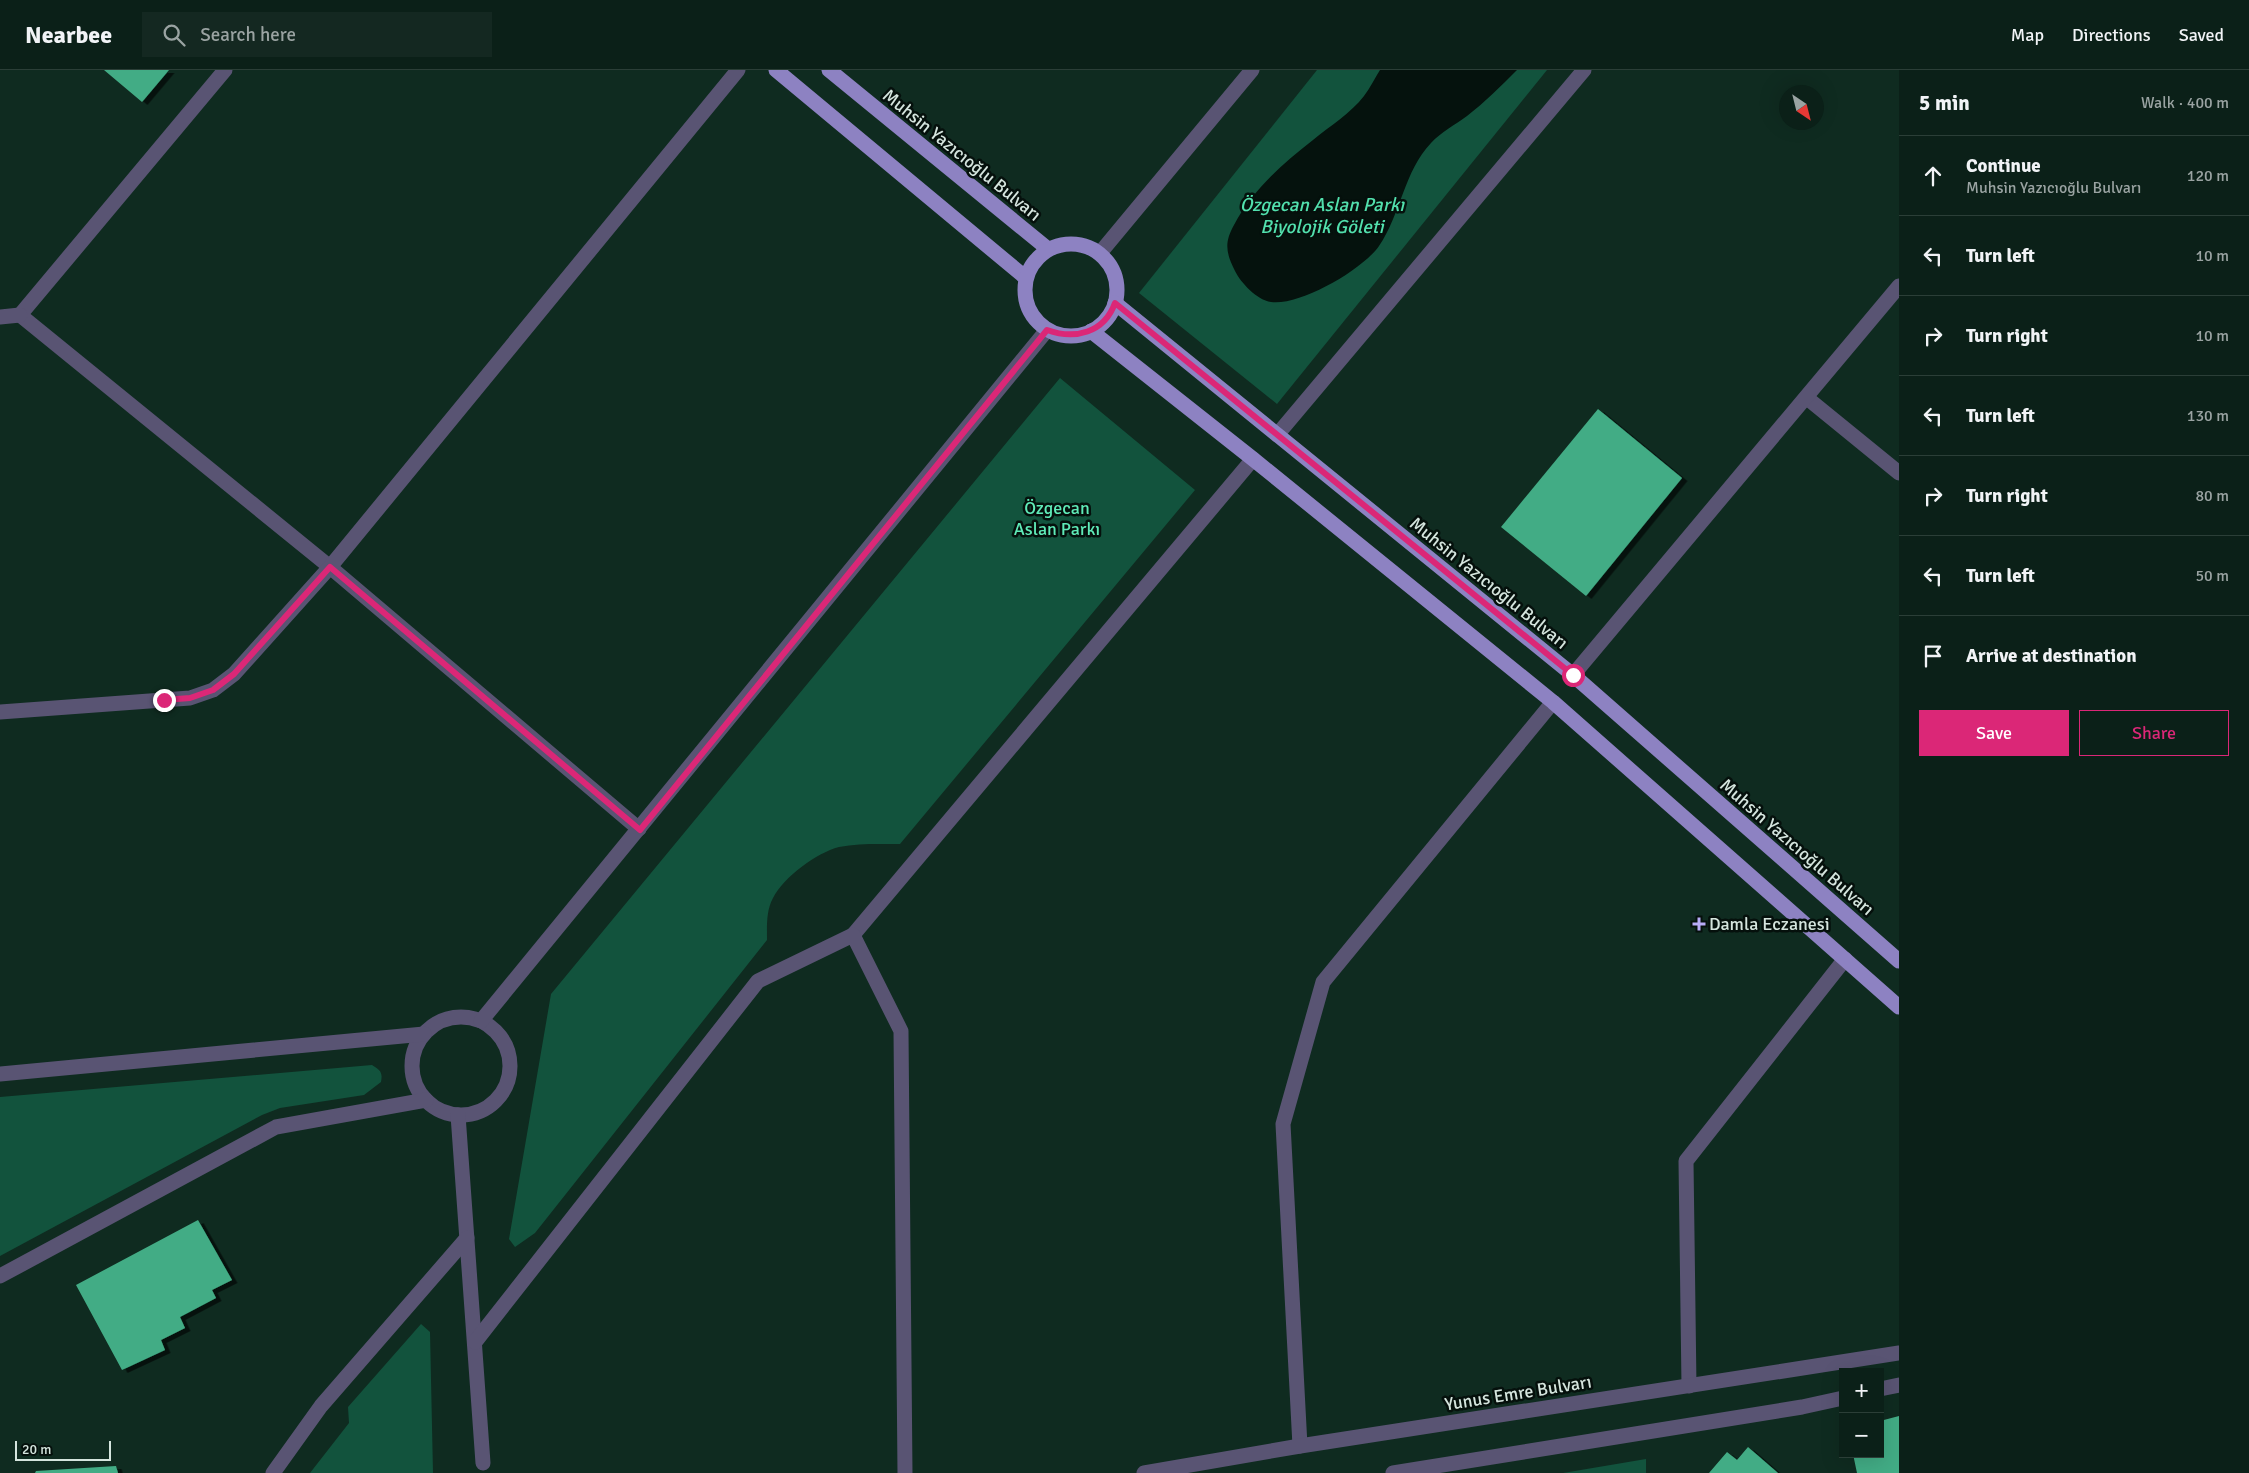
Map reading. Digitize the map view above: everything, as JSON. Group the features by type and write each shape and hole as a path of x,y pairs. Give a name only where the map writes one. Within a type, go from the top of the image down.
{"main road":[{"path":"776,70 1026,278"},
{"name":"Muhsin Yazıcıoğlu Bulvarı","path":"829,70 1048,249"},
{"path":"1072,243 1087,246 1100,254 1110,265 1116,280 1115,303 1103,322 1091,331 1076,335 1061,335 1047,330 1036,320 1028,308 1024,293 1026,278 1032,264 1048,249 1072,243"},
{"name":"Muhsin Yazıcıoğlu Bulvarı","path":"1115,303 1573,675 1899,961"},
{"path":"1091,331 1253,459 1552,702 1899,1007"}],"street":[{"path":"0,317 20,315 225,70"},
{"path":"0,712 190,698 213,690 234,674 330,567 738,70"},
{"path":"1100,254 1252,70"},
{"path":"1277,435 1584,70"},
{"path":"1573,675 1899,286"},
{"path":"20,315 330,567 640,830"},
{"path":"481,1021 640,830 1047,330"},
{"path":"1807,398 1899,473"},
{"path":"475,1342 758,981 854,935 1253,459"},
{"path":"1300,1446 1283,1124 1323,982 1552,702"},
{"path":"854,935 901,1031 905,1473"},
{"path":"1689,1386 1686,1161 1844,959"},
{"path":"466,1017 481,1021 494,1030 503,1041 509,1055 510,1070 506,1084 498,1097 487,1107 473,1113 458,1115 444,1112 426,1100 419,1092 413,1078 412,1062 415,1047 424,1034 436,1024 450,1018 466,1017"},
{"path":"0,1074 424,1034"},
{"path":"0,1276 276,1127 426,1100"},
{"path":"458,1115 484,1470"},
{"path":"273,1473 321,1406 467,1238"},
{"name":"Yunus Emre Bulvarı","path":"1144,1473 1300,1446 1899,1353"},
{"path":"1884,1388 1899,1385"},
{"path":"1393,1473 1802,1407 1839,1399"}],"green space":[{"path":"1317,70 1547,70 1277,404 1139,293"},
{"name":"Özgecan Aslan Parkı","path":"1060,378 1195,490 900,844 862,844 839,847 811,860 785,882 773,898 769,908 767,940 535,1233 515,1247 509,1239 551,994"},
{"path":"372,1065 380,1072 382,1076 381,1082 364,1095 280,1108 262,1115 0,1256 0,1097"},
{"path":"421,1324 430,1332 433,1473 310,1473 349,1423 348,1407"},
{"path":"1646,1459 1646,1473 1563,1473"}],"water":[{"name":"Özgecan Aslan Parkı Biyolojik Göleti","path":"1380,70 1517,70 1474,111 1435,139 1422,154 1408,179 1386,234 1371,255 1330,284 1298,298 1283,302 1271,302 1260,298 1241,281 1230,259 1227,248 1234,225 1241,213 1269,178 1291,158 1347,114 1366,93"}],"building":[{"path":"104,70 169,70 142,102"},
{"path":"1598,409 1682,478 1586,596 1501,527"},
{"path":"198,1220 232,1280 212,1290 216,1298 180,1317 185,1328 161,1340 165,1350 122,1370 76,1285"},
{"path":"1899,1416 1899,1473 1857,1473 1854,1458 1884,1458 1884,1420"},
{"path":"1748,1447 1778,1473 1709,1473 1727,1452 1737,1460"},
{"path":"116,1466 118,1473 35,1473 36,1471"}],"place":[{"name":"Damla Eczanesi","path":"1699,924"}],"route":[{"path":"164,700 190,698 213,690 234,674 330,567 640,830 1047,330 1061,335 1076,335 1091,331 1103,322 1115,303 1573,675"}]}
